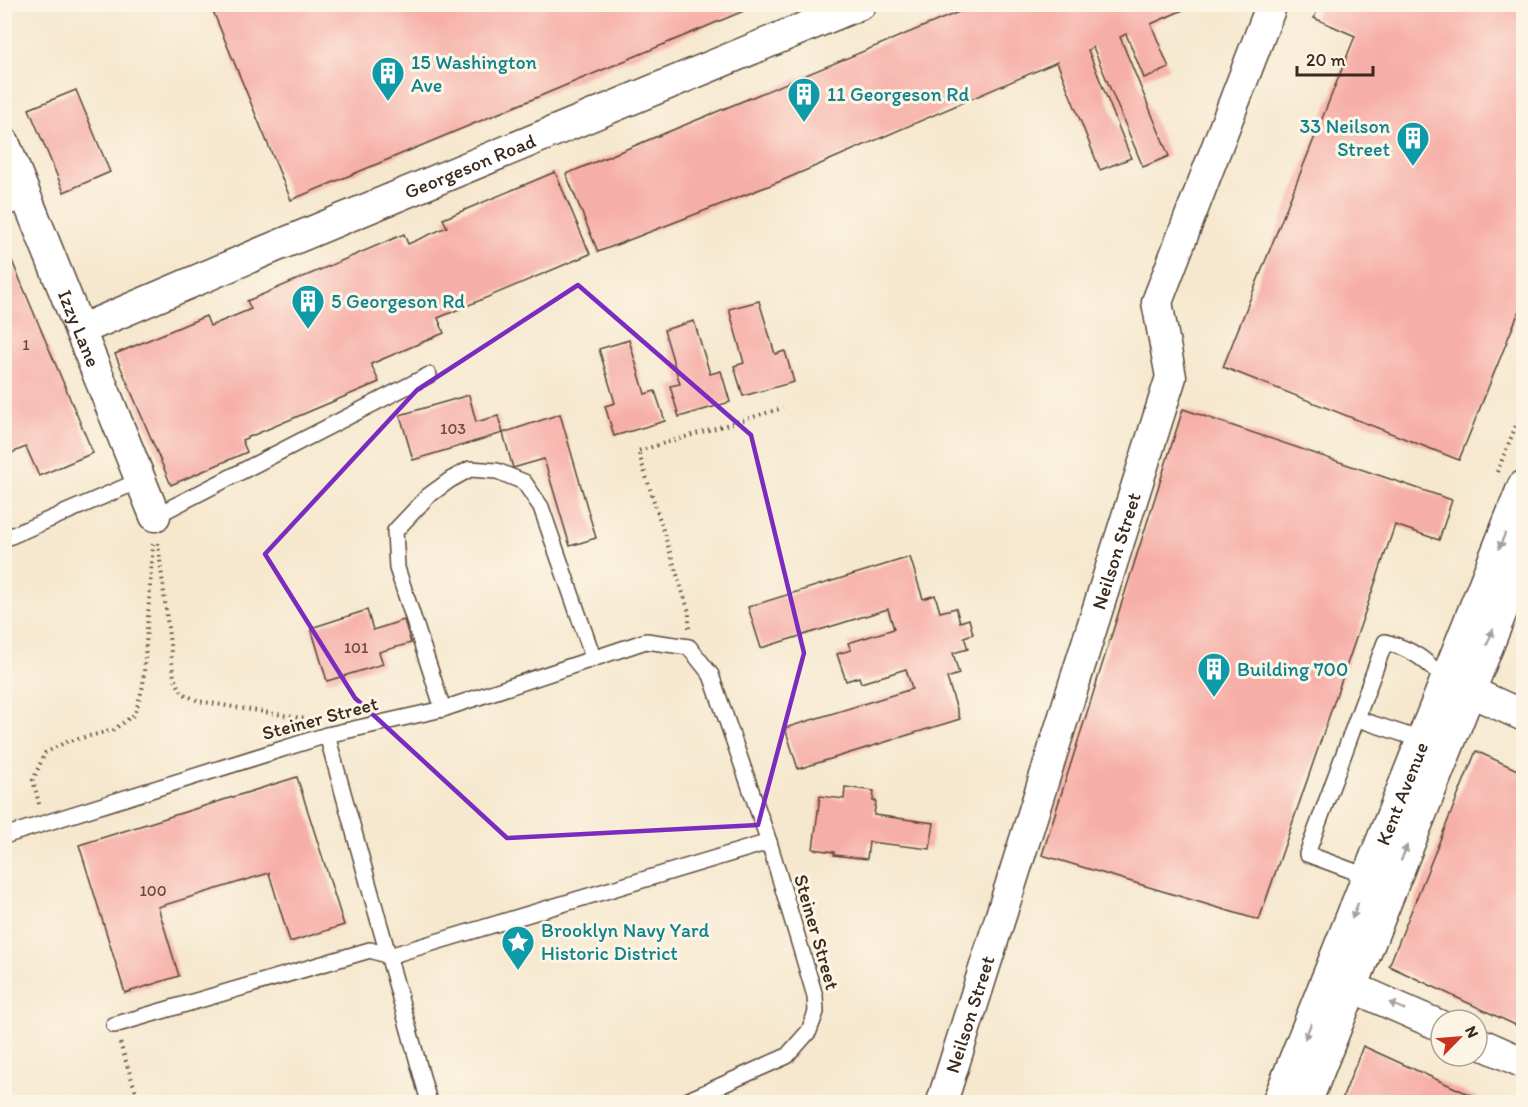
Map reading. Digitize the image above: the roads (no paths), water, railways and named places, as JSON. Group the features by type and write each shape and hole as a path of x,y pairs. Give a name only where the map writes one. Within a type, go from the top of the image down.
{"main road":[{"name":"Kent Avenue","path":"1279,1102 1341,981 1457,686 1524,487"},
{"name":"Kent Avenue","path":"1457,686 1524,552"},
{"name":"Kent Avenue","path":"1305,1102 1369,877 1434,744"}],"street":[{"name":"Georgeson Road","path":"80,330 276,246 861,4"},
{"name":"Neilson Street","path":"942,1102 1171,377 1157,302 1272,4"},
{"name":"Izzy Lane","path":"4,142 16,204 80,330 155,516"},
{"path":"1457,686 1524,716"},
{"path":"1341,981 1429,1021"},
{"path":"1489,1047 1524,1063"}],"lane":[{"path":"155,516 429,375"},
{"path":"443,709 397,568 395,531 428,496 470,469 497,471 524,482 541,507 593,657"},
{"path":"4,539 141,480"},
{"name":"Steiner Street","path":"4,836 327,735 443,709 646,641 689,647 711,675 769,842 815,996 816,1012 809,1031 787,1056 684,1102"},
{"path":"1369,877 1307,854 1386,642 1409,650 1424,659 1457,686"},
{"path":"1358,719 1434,744"},
{"path":"327,735 429,1102"},
{"path":"114,1025 370,950 389,956 769,842"}],"place":[{"name":"15 Washington Ave","path":"388,102"},
{"name":"11 Georgeson Rd","path":"804,123"},
{"name":"33 Neilson Street","path":"1413,167"},
{"name":"5 Georgeson Rd","path":"308,330"},
{"name":"Building 700","path":"1214,698"},
{"name":"Brooklyn Navy Yard Historic District","path":"518,971"}]}
